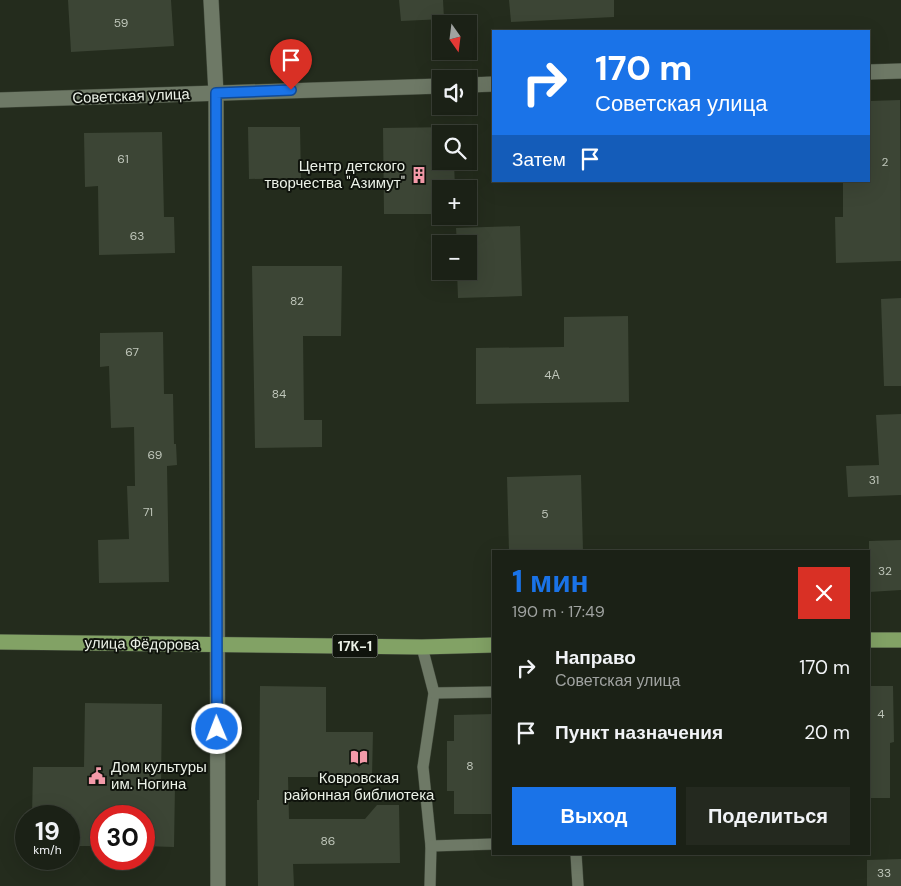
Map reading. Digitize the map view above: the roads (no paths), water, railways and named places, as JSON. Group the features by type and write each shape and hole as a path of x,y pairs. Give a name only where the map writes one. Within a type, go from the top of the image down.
{"main road":[{"path":"870,640 901,640"},
{"name":"улица Фёдорова","path":"0,642 422,647 492,645"}],"street":[{"path":"211,0 216,93 218,886"},
{"path":"870,72 901,71"},
{"path":"477,85 492,84"},
{"name":"Советская улица","path":"0,100 432,86"}],"lane":[{"path":"422,647 434,693 423,767 431,846 430,886"},
{"path":"434,693 492,692"},
{"path":"431,846 492,844"},
{"path":"576,855 578,886"}],"place":[{"name":"Центр детского творчества \"Азимут\"","path":"419,175"},
{"name":"Ковровская районная библиотека","path":"359,757"},
{"name":"Дом культуры им. Ногина","path":"97,776"}]}
